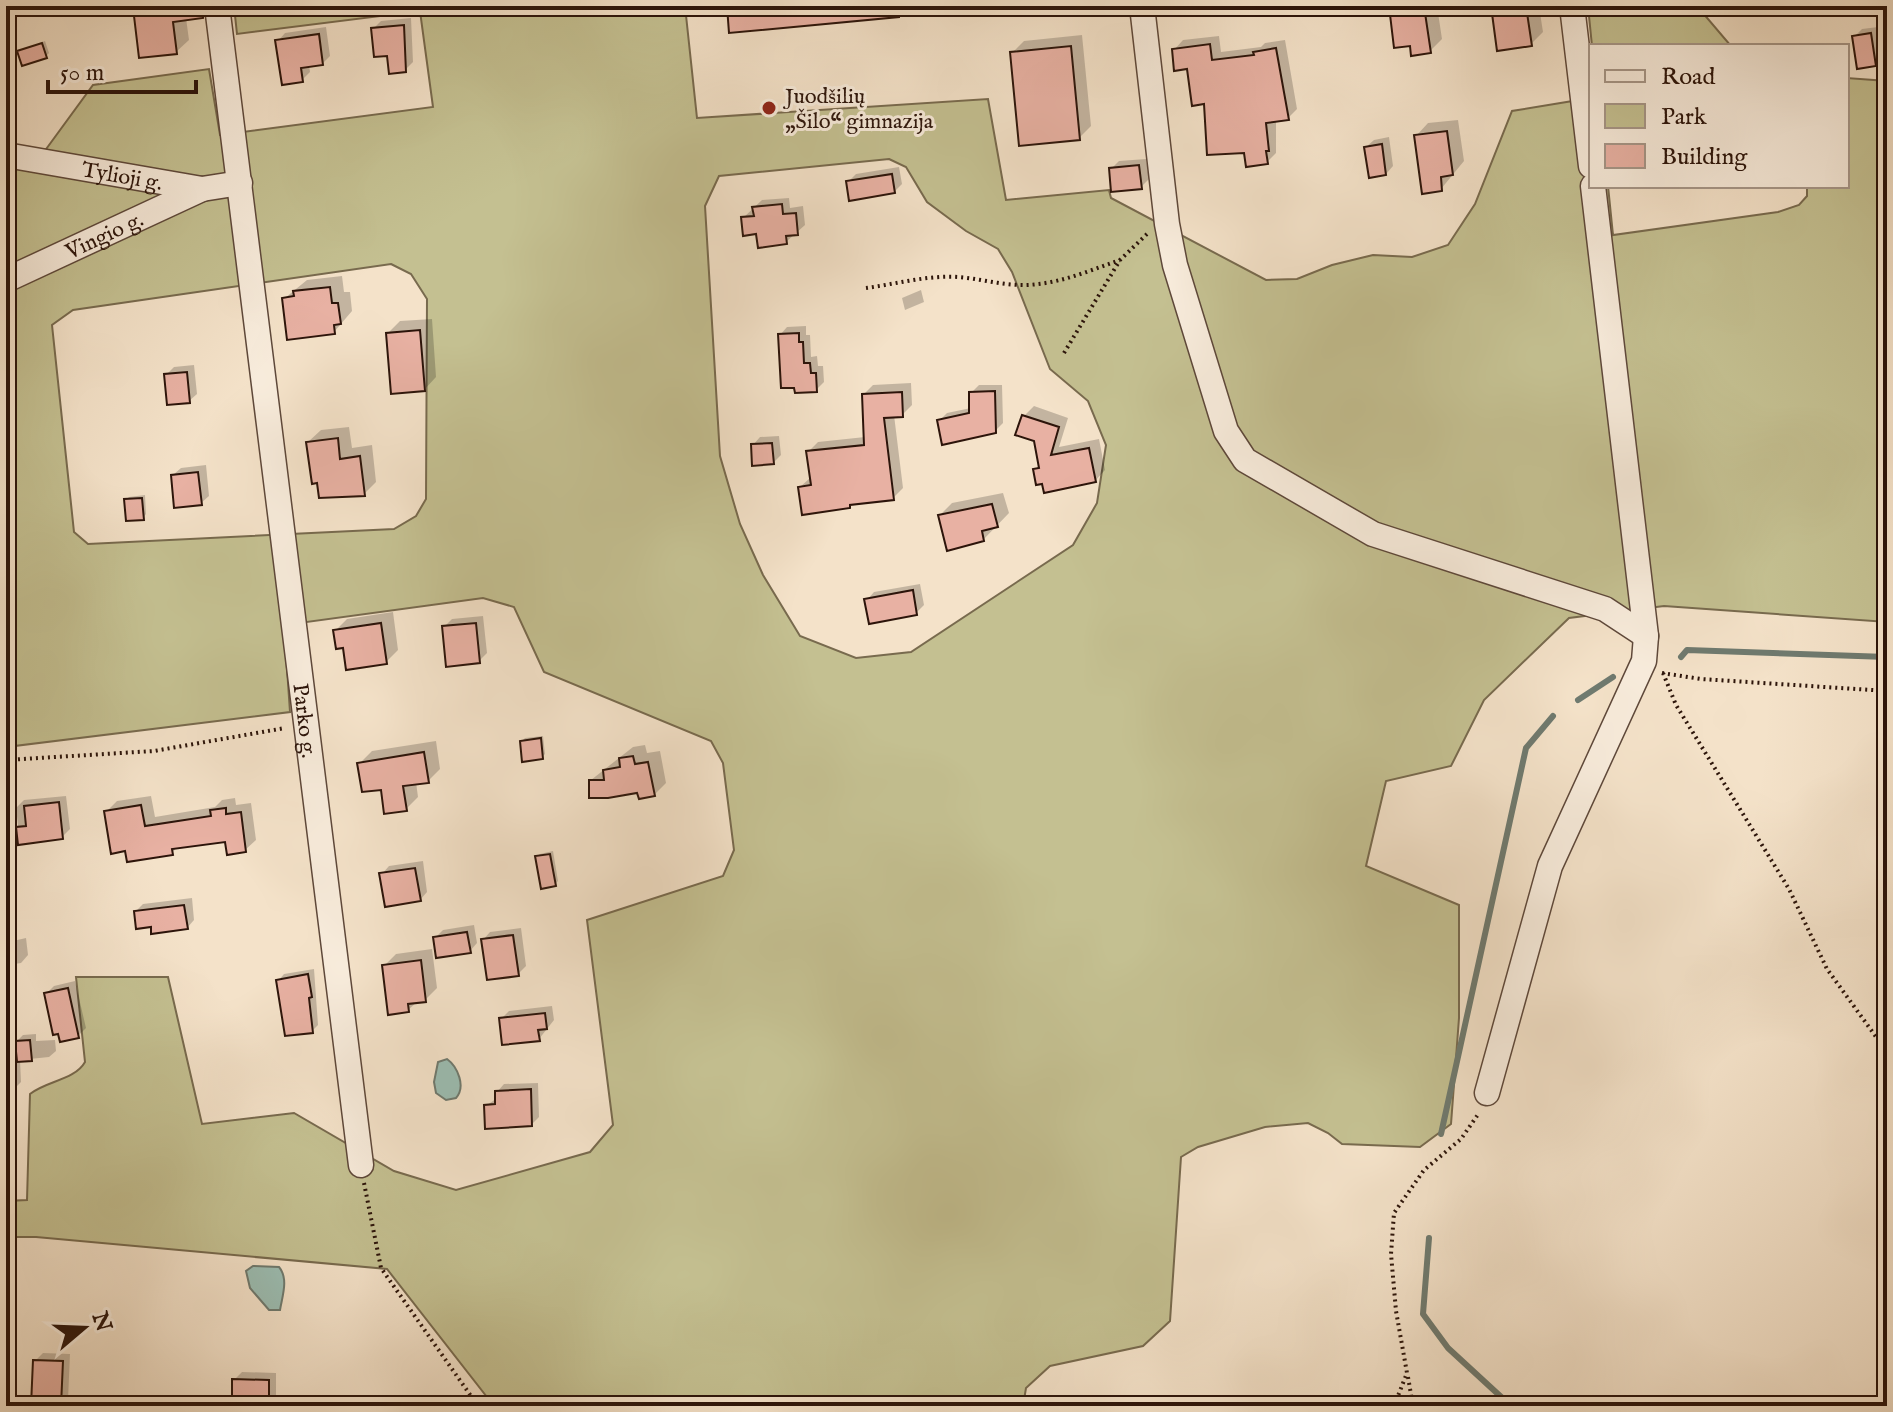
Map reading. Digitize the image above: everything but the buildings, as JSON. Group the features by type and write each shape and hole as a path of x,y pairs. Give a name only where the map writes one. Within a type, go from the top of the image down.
{"street":[{"name":"Parko g.","path":"217,6 361,1165"},
{"path":"1142,6 1167,224 1175,265 1226,431 1245,460 1373,534 1605,609 1646,636"},
{"path":"1572,6 1589,149"},
{"name":"Tylioji g.","path":"6,155 202,189 240,183"},
{"path":"1487,1093 1550,866 1654,667 1646,636 1593,188"},
{"name":"Vingio g.","path":"6,280 202,189"}],"path":[{"path":"1064,353 1120,260 1146,235 1167,224"},
{"path":"866,288 937,277 958,277 1005,285 1038,284 1120,260"},
{"path":"1654,667 1701,679 1887,691"},
{"path":"1654,667 1789,889 1827,969 1887,1052"},
{"path":"6,760 154,751 307,724"},
{"path":"1413,1406 1396,1311 1391,1254 1394,1213 1424,1170 1461,1139 1477,1118 1487,1093"},
{"path":"361,1165 381,1268 478,1406"},
{"path":"1394,1406 1407,1373"},
{"path":"470,1406 474,1400"}],"green space":[{"path":"234,6 685,6 697,118 988,99 1006,200 1109,190 1111,198 1266,280 1297,279 1332,265 1373,255 1412,257 1448,245 1475,204 1512,111 1589,98 1589,188 1608,188 1613,235 1778,212 1799,205 1807,196 1807,188 1849,188 1849,78 1887,81 1887,622 1664,606 1569,618 1484,700 1451,766 1386,781 1366,866 1459,905 1459,1018 1451,1124 1420,1147 1342,1144 1308,1123 1265,1127 1198,1147 1181,1157 1170,1321 1143,1346 1050,1366 1026,1388 1023,1406 494,1406 387,1269 36,1237 6,1237 6,1201 27,1200 30,1094 74,1073 85,1062 76,977 168,977 202,1124 294,1113 394,1171 456,1190 590,1152 613,1125 587,920 723,876 734,850 723,763 711,741 544,672 514,607 483,598 284,625 290,712 6,747 6,163 33,167 93,85 209,69 220,135 433,107 420,11 237,34","holes":["889,159 906,167 927,202 966,231 998,249 1012,272 1050,369 1088,401 1106,445 1097,503 1073,545 911,652 856,658 800,636 763,575 740,524 720,456 705,206 719,176","391,264 411,274 427,299 426,499 416,516 394,529 88,544 74,532 52,325 73,310"]},
{"path":"1588,6 1697,6 1729,44 1592,44"}],"water":[{"path":"447,1059 457,1072 460,1088 456,1098 446,1100 436,1093 434,1082 438,1062"},
{"path":"253,1266 279,1267 284,1277 280,1310 269,1310 250,1288 246,1271"}],"waterway":[{"path":"1681,657 1687,650 1887,657"},
{"path":"1578,700 1613,677"},
{"path":"1441,1134 1526,748 1553,716"},
{"path":"1429,1238 1423,1314 1448,1348 1511,1406"}],"place":[{"name":"Juodšilių „Šilo“ gimnazija","path":"769,108"}]}
